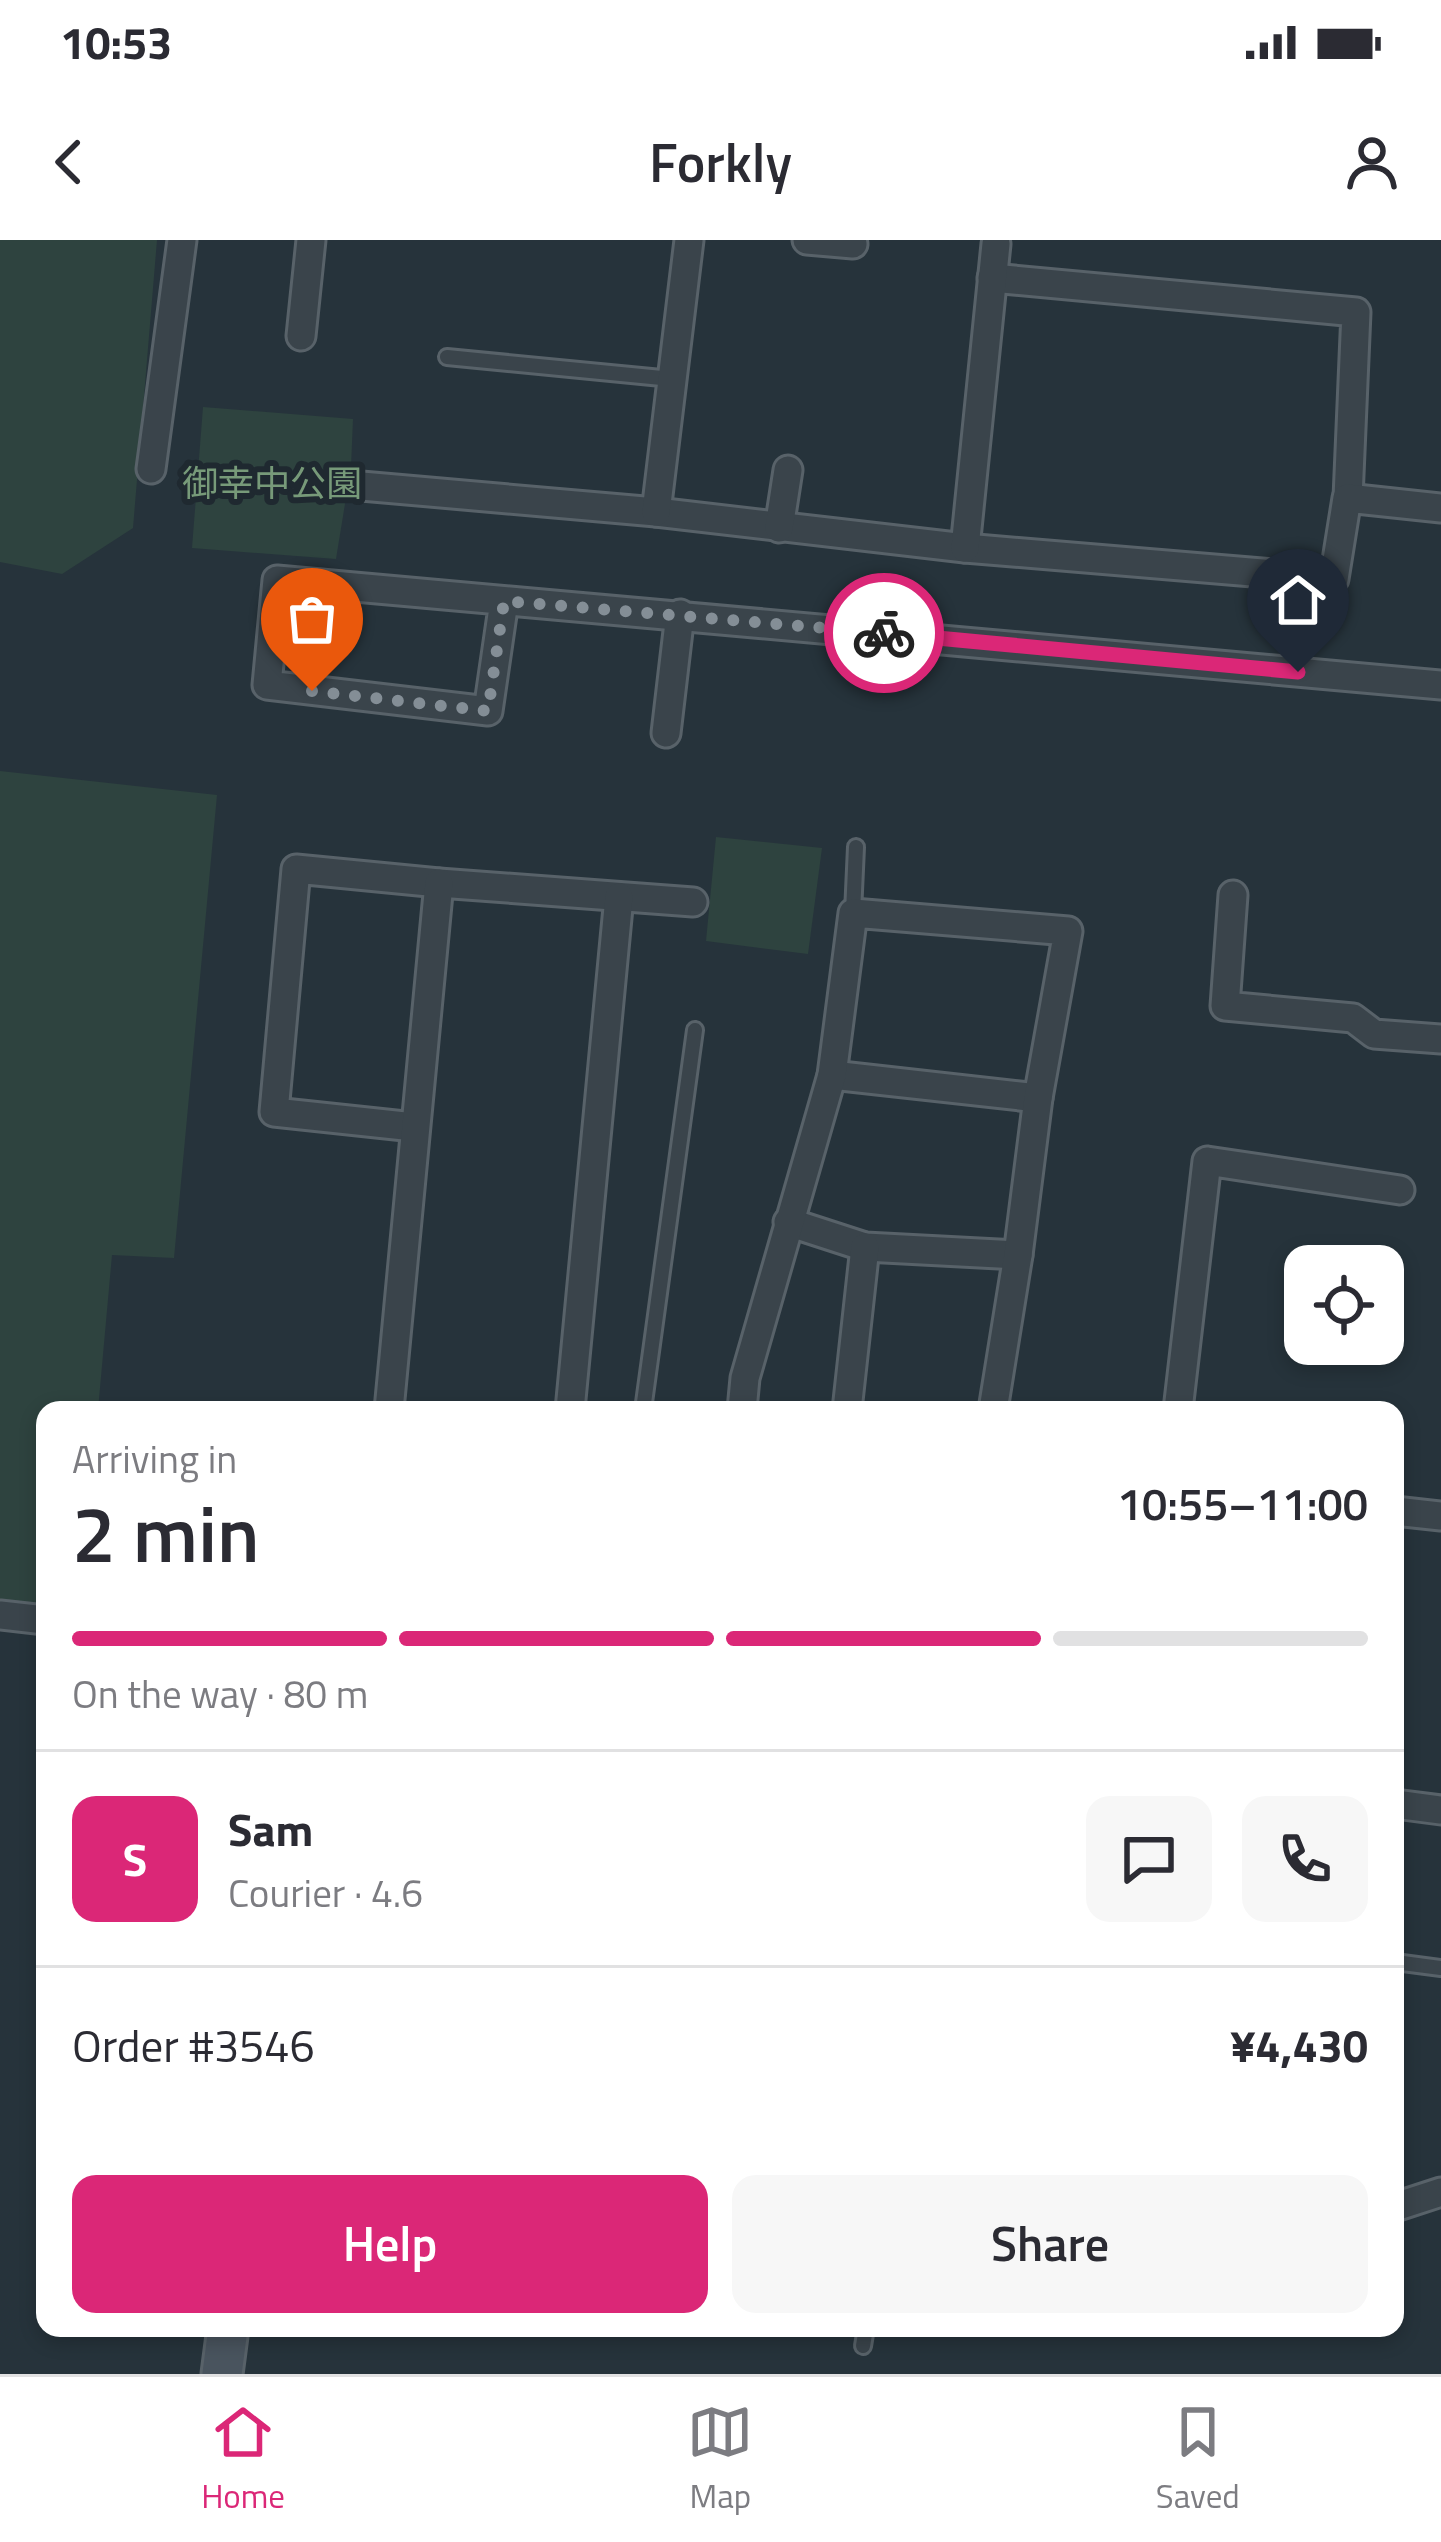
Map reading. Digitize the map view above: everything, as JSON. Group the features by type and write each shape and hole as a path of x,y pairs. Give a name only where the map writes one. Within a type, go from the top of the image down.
{"street":[{"path":"152,469 182,240"},
{"path":"301,336 311,240"},
{"path":"656,512 688,240"},
{"path":"807,240 853,244"},
{"path":"965,548 996,244"},
{"path":"350,485 656,512 965,548 1334,579 1348,498 1356,312 992,278"},
{"path":"779,528 788,470"},
{"path":"1348,498 1441,508"},
{"path":"504,601 488,711 268,685 277,580 1441,685"},
{"path":"666,733 680,614"},
{"path":"414,1127 274,1112 296,869 693,902"},
{"path":"390,1401 439,883"},
{"path":"1233,895 1225,1006 1353,1018 1374,1034 1441,1039"},
{"path":"570,1401 619,898"},
{"path":"743,1401 745,1378 832,1075 853,913 1068,931 1038,1098 994,1401"},
{"path":"832,1075 1038,1098"},
{"path":"1179,1401 1207,1160 1400,1190"},
{"path":"788,1222 865,1247 1018,1256"},
{"path":"849,1401 865,1247"},
{"path":"1404,1511 1441,1516"},
{"path":"0,1615 36,1619"},
{"path":"1404,1805 1441,1810"},
{"path":"1404,2204 1441,2192"},
{"path":"221,2374 227,2337"}],"lane":[{"path":"447,357 672,380"},
{"path":"853,913 856,847"},
{"path":"644,1401 695,1030"},
{"path":"1404,1963 1441,1968"},
{"path":"863,2346 864,2337"}],"green space":[{"path":"0,240 157,240 133,528 62,574 0,562"},
{"name":"御幸中公園","path":"203,407 353,419 351,467 336,559 192,548"},
{"path":"0,771 217,795 174,1258 112,1255 99,1401 36,1401 36,1604 0,1599"},
{"path":"716,837 822,848 808,954 706,941"}],"way so far":[{"path":"312,691 488,711 504,601 884,633"}],"route":[{"path":"884,633 1298,672"}]}
